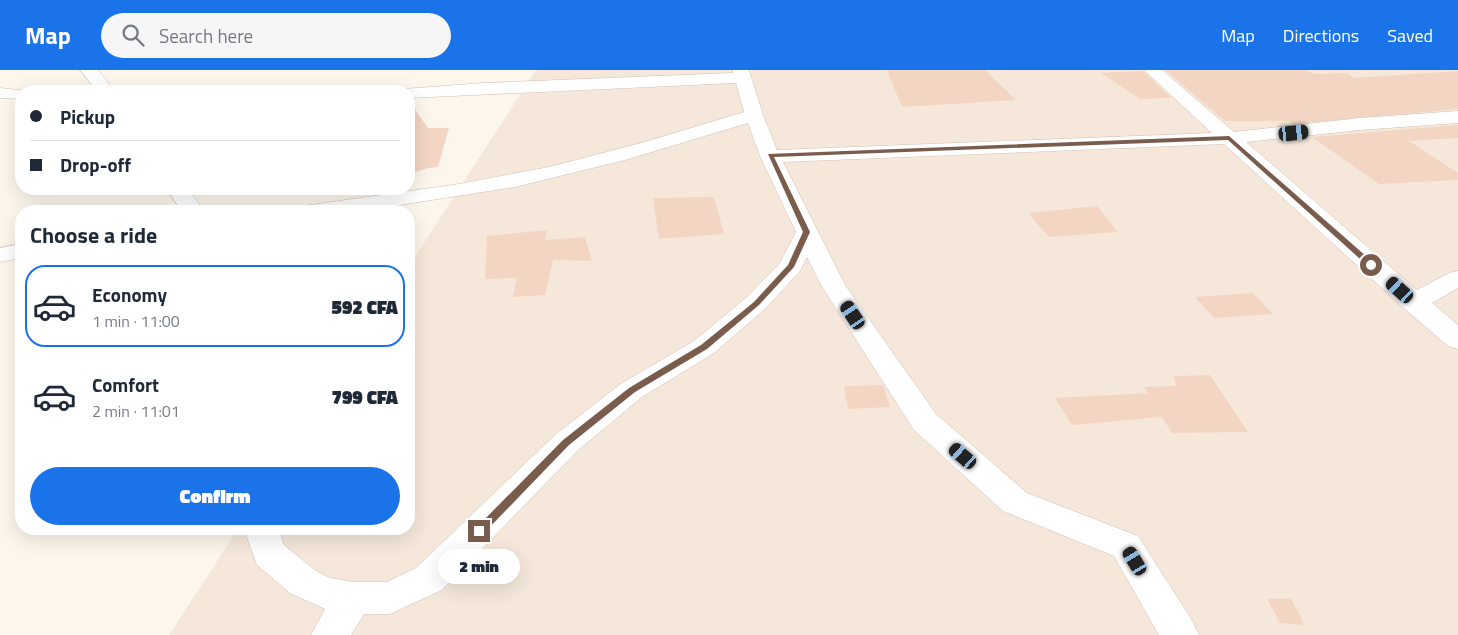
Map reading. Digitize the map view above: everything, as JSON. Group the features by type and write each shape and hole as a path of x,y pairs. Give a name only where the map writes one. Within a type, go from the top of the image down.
{"street":[{"path":"88,70 102,85"},
{"path":"1152,70 1458,340"},
{"path":"415,93 742,74 754,115 770,156 833,284 924,422 1015,502 1126,546 1180,635"},
{"path":"0,93 15,94"},
{"path":"354,205 481,187 582,166 684,138 754,115"},
{"path":"770,156 1229,138 1360,124 1458,117"},
{"path":"263,535 270,554 303,582 325,593 354,598 390,598 429,579 566,443 632,390 704,347 756,303 791,266 806,232"},
{"path":"0,255 15,252"},
{"path":"1414,303 1458,278"},
{"path":"330,635 354,598"}],"shaded area":[{"path":"536,70 1458,70 1458,635 169,635 234,535 415,535 415,257"}],"building":[{"path":"887,70 985,70 1016,100 902,107"},
{"path":"1165,70 1307,70 1313,74 1347,73 1354,78 1458,71 1458,109 1293,124 1289,121 1225,121"},
{"path":"1143,71 1171,98 1140,99 1101,73"},
{"path":"415,110 428,128 449,128 438,167 415,172"},
{"path":"1458,125 1458,138 1409,141 1458,173 1458,180 1379,184 1312,137"},
{"path":"714,197 724,234 659,239 653,198"},
{"path":"1097,206 1118,232 1049,237 1028,213"},
{"path":"547,230 545,240 585,237 592,261 553,260 545,295 513,297 517,278 485,279 487,236"},
{"path":"1253,293 1273,314 1214,318 1195,297"},
{"path":"1210,375 1248,432 1172,433 1162,417 1072,425 1055,398 1148,393 1144,387 1177,386 1173,376"},
{"path":"883,385 890,407 848,409 844,386"},
{"path":"1267,599 1291,599 1305,625 1280,623"}],"route":[{"path":"479,531 566,443 632,390 704,347 756,303 791,266 806,232 770,156 1229,138 1371,265"}]}
